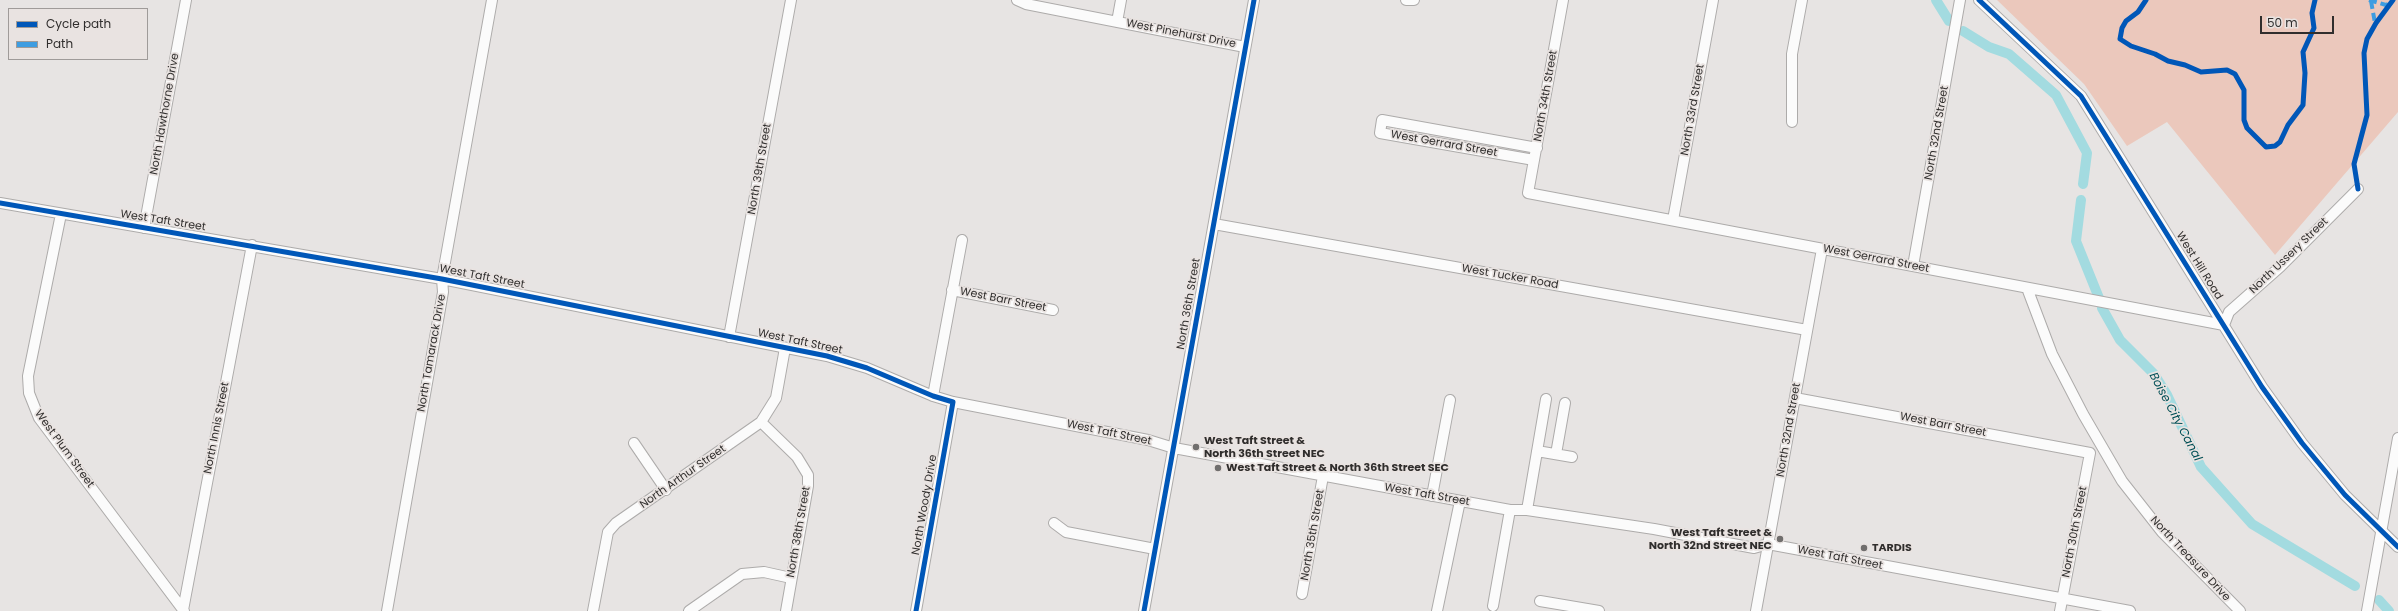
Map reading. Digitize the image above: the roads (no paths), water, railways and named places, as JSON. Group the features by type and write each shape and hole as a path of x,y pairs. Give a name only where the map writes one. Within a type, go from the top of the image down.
{"street":[{"name":"North Hawthorne Drive","path":"144,228 186,0"},
{"name":"North Tamarack Drive","path":"387,611 443,292 442,279 492,0"},
{"name":"North 39th Street","path":"729,337 791,0"},
{"name":"West Pinehurst Drive","path":"1017,0 1026,4 1245,47"},
{"name":"West Pinehurst Drive","path":"1117,22 1121,0"},
{"name":"North 36th Street","path":"1144,611 1254,0"},
{"path":"1406,0 1414,0"},
{"name":"North 34th Street","path":"1528,193 1563,0"},
{"name":"North 33rd Street","path":"1673,220 1713,0"},
{"path":"1792,122 1792,54 1802,0"},
{"name":"North 32nd Street","path":"1913,266 1960,0"},
{"name":"West Hill Road","path":"1979,0 2081,96 2262,386 2302,443 2346,495 2398,547"},
{"name":"West Gerrard Street","path":"1534,160 1380,133 1382,120 1537,148"},
{"name":"North Ussery Street","path":"2224,325 2229,312 2280,267 2358,189"},
{"name":"West Gerrard Street","path":"1528,193 2224,325"},
{"name":"West Taft Street","path":"2,205 442,279 827,356 867,368 933,396 953,402 1148,440 1174,448 1510,510 1527,510 1654,529 1754,548 1768,544 2062,600 2130,611"},
{"name":"West Plum Street","path":"61,214 28,376 29,394 39,418 184,610"},
{"name":"West Tucker Road","path":"1214,224 1807,330"},
{"path":"933,396 962,240"},
{"name":"North Innis Street","path":"184,610 252,246"},
{"name":"North 32nd Street","path":"1756,611 1822,249"},
{"name":"North Treasure Drive","path":"2027,288 2052,354 2122,481 2162,532 2240,611"},
{"name":"West Barr Street","path":"952,290 1053,310"},
{"name":"North Arthur Street","path":"594,611 608,532 616,523 666,490 761,422 776,398 785,348"},
{"name":"West Barr Street","path":"1795,398 2090,453"},
{"path":"1527,510 1546,399"},
{"path":"1432,496 1450,400"},
{"name":"North Woody Drive","path":"916,611 953,402"},
{"path":"1556,454 1565,403"},
{"name":"North 38th Street","path":"761,422 797,457 808,475 808,486 786,611"},
{"path":"2368,611 2398,438"},
{"path":"634,443 666,490"},
{"path":"2090,453 2102,446"},
{"path":"1537,451 1572,457"},
{"name":"North 30th Street","path":"2060,611 2090,453"},
{"name":"North 35th Street","path":"1302,594 1323,476"},
{"path":"1437,611 1460,501"},
{"path":"1493,606 1510,510"},
{"path":"1054,523 1066,532 1155,549"},
{"path":"689,611 742,574 764,572 791,578"},
{"path":"1540,601 1599,611"}],"waterway":[{"name":"Boise City Canal","path":"1936,0 1949,21"},
{"name":"Boise City Canal","path":"1963,31 1989,47 2009,54 2056,95 2087,153 2083,184"},
{"name":"Boise City Canal","path":"2081,200 2076,241 2099,298"},
{"name":"Boise City Canal","path":"2102,308 2120,340 2154,374 2167,395 2201,467 2252,524 2355,586"},
{"name":"Boise City Canal","path":"2379,600 2389,611"}],"place":[{"name":"West Taft Street & North 36th Street NEC","path":"1196,447"},
{"name":"West Taft Street & North 36th Street SEC","path":"1218,468"},
{"name":"West Taft Street & North 32nd Street NEC","path":"1780,539"},
{"name":"TARDIS","path":"1864,548"}]}
